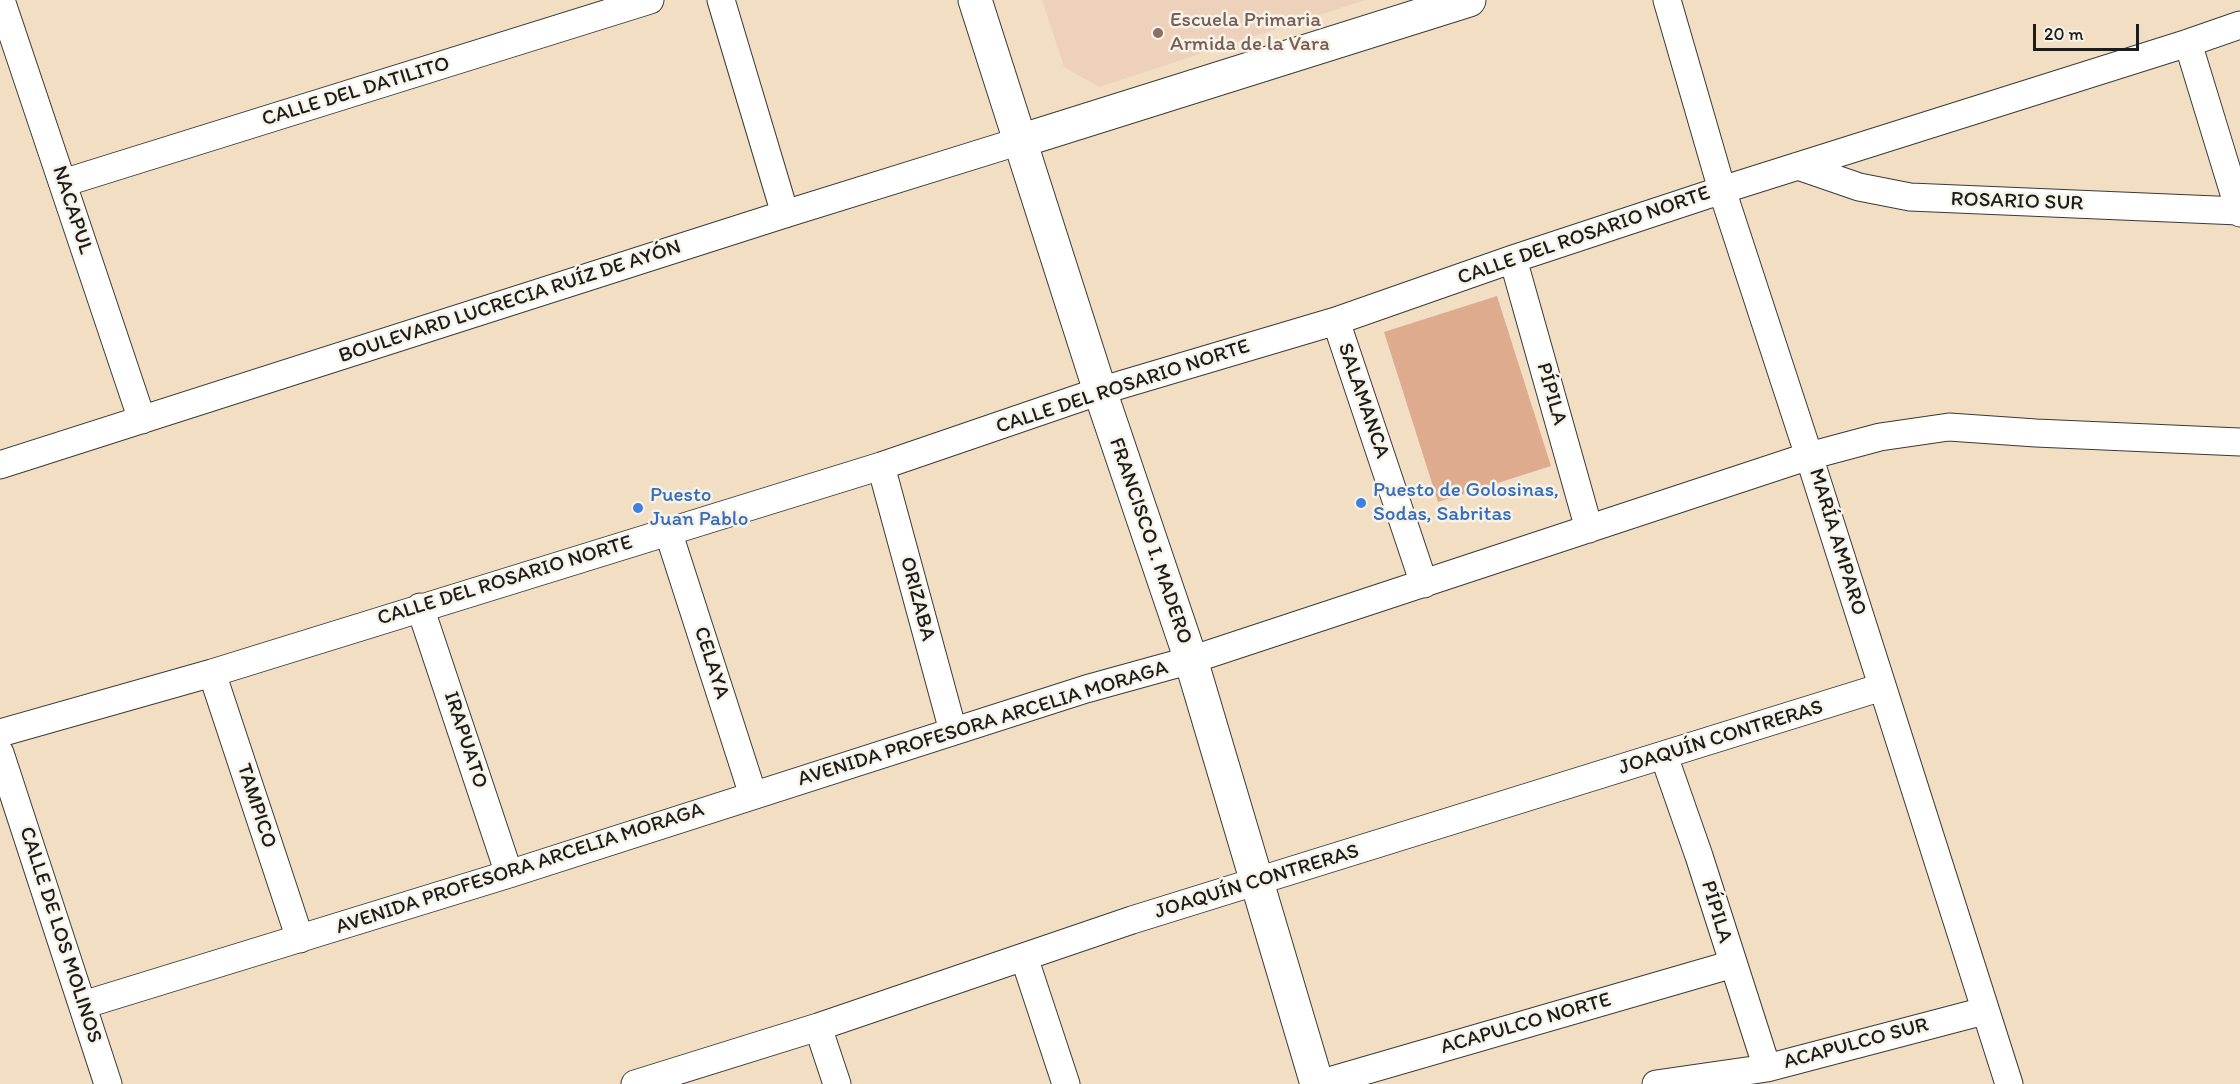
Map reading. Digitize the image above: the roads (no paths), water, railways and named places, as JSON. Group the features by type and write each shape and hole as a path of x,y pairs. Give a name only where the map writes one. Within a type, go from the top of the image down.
{"street":[{"name":"NACAPUL","path":"1,0 142,420"},
{"name":"CALLE DEL DATILITO","path":"63,183 650,0"},
{"path":"721,0 785,214"},
{"name":"FRANCISCO I. MADERO","path":"975,0 1100,391 1191,660 1318,1084"},
{"path":"1020,141 1469,0"},
{"name":"MARÍA AMPARO","path":"1667,0 1722,190 2009,1084"},
{"name":"CALLE DEL ROSARIO NORTE","path":"0,733 212,673 881,466 1100,391 1336,321 1513,259 1722,190 2240,25"},
{"path":"2188,43 2240,212"},
{"name":"BOULEVARD LUCRECIA RUÍZ DE AYÓN","path":"0,465 1020,141"},
{"name":"ROSARIO SUR","path":"1798,166 1858,187 1910,197 2240,212"},
{"name":"PÍPILA","path":"1513,259 1589,529"},
{"name":"SALAMANCA","path":"1336,321 1424,584"},
{"name":"AVENIDA PROFESORA ARCELIA MORAGA","path":"84,1005 509,874 1086,689 1191,660 1809,456 1880,437 1949,427 2240,442"},
{"name":"ORIZABA","path":"881,466 953,731"},
{"name":"CELAYA","path":"668,531 753,795"},
{"name":"IRAPUATO","path":"420,607 509,874"},
{"name":"TAMPICO","path":"212,673 300,939"},
{"name":"JOAQUÍN CONTRERAS","path":"635,1084 818,1027 1132,920 1882,687"},
{"name":"CALLE DE LOS MOLINOS","path":"0,753 108,1084"},
{"name":"PÍPILA","path":"1664,756 1699,855 1767,1068"},
{"path":"1024,957 1066,1084"},
{"name":"ACAPULCO NORTE","path":"1318,1084 1733,964"},
{"name":"ACAPULCO SUR","path":"1656,1084 1767,1068 1984,1011"},
{"path":"818,1027 837,1084"}],"place":[{"name":"Escuela Primaria Armida de la Vara","path":"1158,33"},
{"name":"Puesto de Golosinas, Sodas, Sabritas","path":"1361,503"},
{"name":"Puesto Juan Pablo","path":"638,508"}]}
